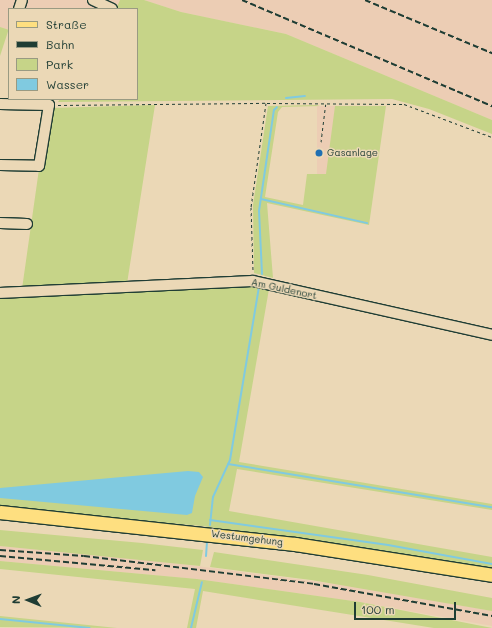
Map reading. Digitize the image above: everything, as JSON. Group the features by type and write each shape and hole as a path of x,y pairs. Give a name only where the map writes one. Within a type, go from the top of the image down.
{"main road":[{"name":"Westumgehung","path":"0,512 273,541 492,575"}],"street":[{"path":"93,0 110,8"},
{"path":"0,104 53,102 39,166 0,165"},
{"path":"0,223 27,224"},
{"name":"Am Guldenort","path":"0,293 253,281 492,336"}],"path":[{"path":"53,102 404,104 492,138"},
{"path":"253,281 251,207 266,103"},
{"path":"321,142 326,103"}],"shaded area":[{"path":"0,0 120,0 116,8 8,8 8,30 0,27"},
{"path":"144,0 492,0 492,120 286,34 181,12"},
{"path":"317,106 335,106 335,175 317,175"},
{"path":"0,546 135,558 358,587 492,611 492,626 360,602 197,579 0,561"}],"green space":[{"path":"120,0 144,0 181,12 286,34 492,120 492,134 429,109 392,99 58,102 59,100 138,100 138,8 116,8"},
{"path":"0,27 8,30 8,32 0,56"},
{"path":"155,105 126,290 245,284 269,289 239,462 492,504 492,510 237,469 229,511 492,557 492,570 202,526 0,508 0,298 21,296 39,169 51,108"},
{"path":"268,106 320,106 282,107 278,112 265,197 303,205 307,174 326,174 335,106 386,106 369,225 267,203 273,278 254,273 253,205"},
{"path":"0,530 203,550 200,566 0,546"},
{"path":"214,552 368,575 492,598 492,611 311,580 210,567"},
{"path":"0,561 197,579 360,602 492,628 434,628 203,591 196,628 187,628 195,589 0,569"},
{"path":"0,616 117,628 0,627"}],"water":[{"path":"188,471 199,472 203,477 195,496 192,513 187,515 0,498 0,488"}],"waterway":[{"path":"286,98 305,96"},
{"path":"262,274 259,211 274,110 277,107"},
{"path":"261,199 367,223"},
{"path":"210,525 213,497 230,460 259,287"},
{"path":"228,464 492,507"},
{"path":"210,520 388,545 492,564"},
{"path":"206,556 207,543"},
{"path":"191,628 202,582"},
{"path":"0,619 90,628"}],"railway":[{"path":"242,0 492,106"},
{"path":"365,0 492,53"},
{"path":"0,550 84,556 314,584 492,616"},
{"path":"0,556 155,570"}],"place":[{"name":"Gasanlage","path":"319,153"}]}
